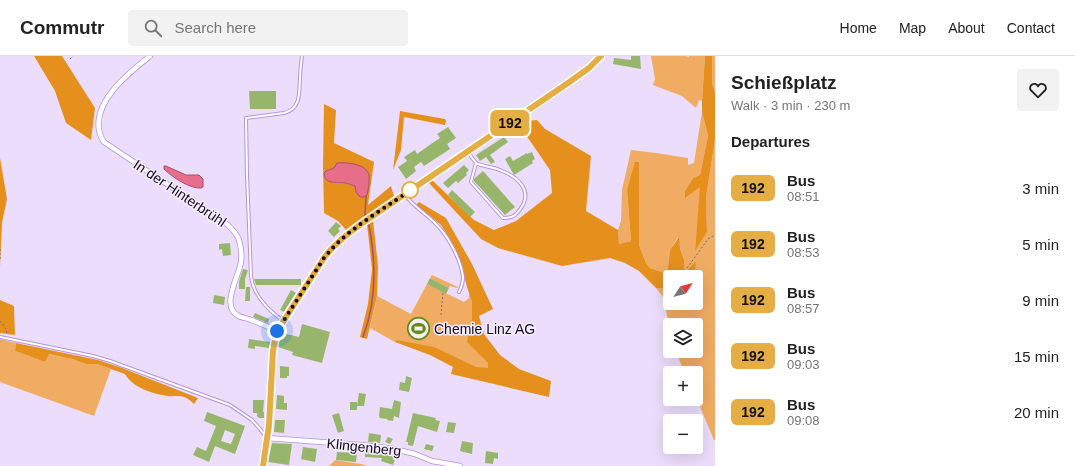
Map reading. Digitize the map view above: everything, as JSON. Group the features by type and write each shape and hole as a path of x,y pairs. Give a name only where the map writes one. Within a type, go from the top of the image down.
{"street":[{"name":"In der Hinterbrühl","path":"150,56 117,86 101,109 98,125 101,139 228,225 235,232 239,239 241,248 241,261 231,294 230,306 237,315 277,331"},
{"path":"262,466 269,425 273,351 277,331 330,250 341,239 375,214 568,83 589,68 601,56"},
{"name":"Klingenberg","path":"267,438 362,445 394,449 415,454 432,461 460,466"}],"lane":[{"path":"284,321 264,304 255,292 252,284 246,118 289,112 296,106 299,97 302,56"},
{"path":"467,151 476,163 504,171 518,180 523,186 526,193 524,204 518,213 511,218 503,218 471,182 476,163"},
{"path":"404,194 415,206 440,227 448,239 458,261 463,279 459,292"},
{"path":"0,336 110,361 230,405 252,420 267,438"}],"path":[{"path":"70,59 73,56"},
{"path":"687,268 708,239 715,235"},
{"path":"0,249 0,259"},
{"path":"441,315 443,292"},
{"path":"0,321 6,329 8,338"}],"shaded area":[{"path":"34,56 62,56 95,108 91,140 66,123 55,91"},
{"path":"651,56 705,56 702,101 699,100 696,108 682,96 653,85 655,79"},
{"path":"705,56 712,56 712,83 715,92 715,140 706,197 707,232 695,251 700,187 685,198 685,191 693,178 700,175 708,136 702,112"},
{"path":"712,56 715,56 715,92 712,83"},
{"path":"324,104 336,110 334,143 374,162 368,205 391,186 394,196 346,230 338,221 324,213","holes":["334,168 367,195 356,192 355,186 344,183 333,183 326,171"]},
{"path":"400,111 445,119 446,121 445,125 404,117 401,150 393,170"},
{"path":"702,112 708,136 700,175 693,178 685,191 685,197 701,186 695,250 707,232 706,197 715,140 715,440 700,406 703,406 703,366 682,366 679,358 703,358 703,318 668,318 666,310 703,310 703,270 695,270 696,261 688,270 684,270 684,259 678,237 670,250 668,270 663,270 663,273 650,268 646,263 639,245 639,162 627,190 631,241 619,244 618,230 621,221 622,190 631,150 688,158 688,165 694,163"},
{"path":"537,120 545,129 591,156 586,211 618,230 619,244 631,241 627,190 635,162 639,162 639,245 646,263 650,268 663,273 663,288 656,288 639,271 625,263 610,258 562,266 498,248 481,239 429,183 432,180 474,220 494,230 516,221 552,193 550,170 517,122"},
{"path":"0,158 7,199 2,223 0,267"},
{"path":"337,163 356,164 367,171 369,180 367,195 360,197 356,192 355,186 327,180 324,173 334,168"},
{"path":"164,166 186,175 199,175 203,179 203,187 192,187 181,182 167,172 164,169"},
{"path":"419,202 446,218 472,264 493,309 479,316 484,334 500,355 519,369 551,381 549,397 451,374 453,367 430,355 395,342 396,340 434,347 476,367 488,368 488,363 467,342 472,317 472,302 457,253 441,225 416,205"},
{"path":"373,220 378,266 377,296 367,339 360,337 368,304 372,269 367,224"},
{"path":"679,237 680,248 684,259 684,270 668,270 670,250"},
{"path":"696,261 695,270 688,270"},
{"path":"432,275 458,287 450,286 449,288 430,278"},
{"path":"427,284 464,302 469,298 469,292 472,302 470,329 479,353 488,363 488,368 476,368 457,359 396,340 395,342 370,328 377,296 411,314"},
{"path":"656,288 663,288 663,297"},
{"path":"0,300 14,306 15,335 0,333"},
{"path":"0,339 16,343 15,351 45,362 48,354 72,359 86,364 97,364 111,369 94,416 0,382"},
{"path":"16,343 98,360 198,398 194,404 182,396 168,396 144,390 133,383 125,374 97,364 86,364 49,354 45,362 15,351"},
{"path":"335,460 361,464 367,466 329,466"}],"building":[{"path":"631,56 640,56 641,69 613,64 614,58 631,60"},
{"path":"249,91 276,91 276,109 250,109"},
{"path":"448,127 456,138 447,144 450,149 424,166 421,162 414,167 416,171 406,179 398,167 407,161 404,157 415,150 417,154 440,138 437,134"},
{"path":"504,137 508,142 490,155 495,162 491,164 486,157 480,161 476,155"},
{"path":"532,152 535,159 532,161 533,163 514,175 505,159 510,156 513,161 527,153"},
{"path":"464,165 469,170 466,173 467,175 458,183 456,181 448,188 443,183"},
{"path":"483,171 515,207 505,215 474,181 474,179"},
{"path":"452,190 475,212 470,217 448,195"},
{"path":"336,222 341,226 338,229 340,231 334,237 328,231"},
{"path":"230,243 231,255 223,256 222,249 219,250 219,244"},
{"path":"243,269 248,270 245,279 245,289 239,289 239,282"},
{"path":"430,278 449,288 446,294 427,284"},
{"path":"254,279 301,279 301,285 256,285"},
{"path":"246,287 250,287 250,301 245,301"},
{"path":"291,290 296,293 284,312 280,310"},
{"path":"214,295 225,297 224,305 213,303"},
{"path":"255,313 269,319 268,323 253,317"},
{"path":"302,324 330,332 322,363 292,355 293,352 278,347 282,333 299,337"},
{"path":"249,339 270,342 269,348 255,346 255,349 248,348"},
{"path":"280,366 289,367 289,376 287,376 287,378 280,378"},
{"path":"406,376 412,378 409,392 399,390 400,382 405,383"},
{"path":"359,393 366,394 364,406 357,406"},
{"path":"277,395 284,396 284,403 287,403 287,410 276,409"},
{"path":"253,400 264,400 264,418 259,418 257,413 253,413"},
{"path":"394,400 401,402 399,418 394,416 393,421 380,418 380,407 392,409"},
{"path":"350,402 357,402 357,410 350,410"},
{"path":"207,412 245,426 235,454 215,446 209,462 193,455 197,447 206,451 216,426 204,421","holes":["225,430 235,434 231,444 221,441"]},
{"path":"339,413 344,431 338,433 332,415"},
{"path":"413,413 436,418 435,420 440,421 437,432 418,426 413,446 408,445 408,442 406,442"},
{"path":"275,420 285,420 284,433 274,432"},
{"path":"448,422 456,423 454,433 446,432"},
{"path":"369,433 381,435 380,443 368,442"},
{"path":"388,437 393,439 390,444 385,442"},
{"path":"462,441 473,443 472,454 460,451"},
{"path":"272,443 292,444 289,465 268,462"},
{"path":"426,444 434,446 432,451 424,449"},
{"path":"303,447 317,449 315,462 301,459"},
{"path":"365,449 394,457 393,460 395,460 393,465 381,461 382,458 365,457"},
{"path":"486,451 498,453 498,459 494,458 493,464 485,463"},
{"path":"337,452 357,453 356,462 336,460"}],"waterway":[{"path":"366,196 366,218"},
{"path":"363,337 370,315 374,280 371,236 368,221"}],"bus line":[{"name":"192","path":"263,466 269,425 273,351 277,331 330,250 341,239 364,222 568,83 589,68 601,56"}],"place":[{"name":"Chemie Linz AG","path":"418,329"}],"route":[{"path":"277,331 330,250 355,228 410,190"}]}
